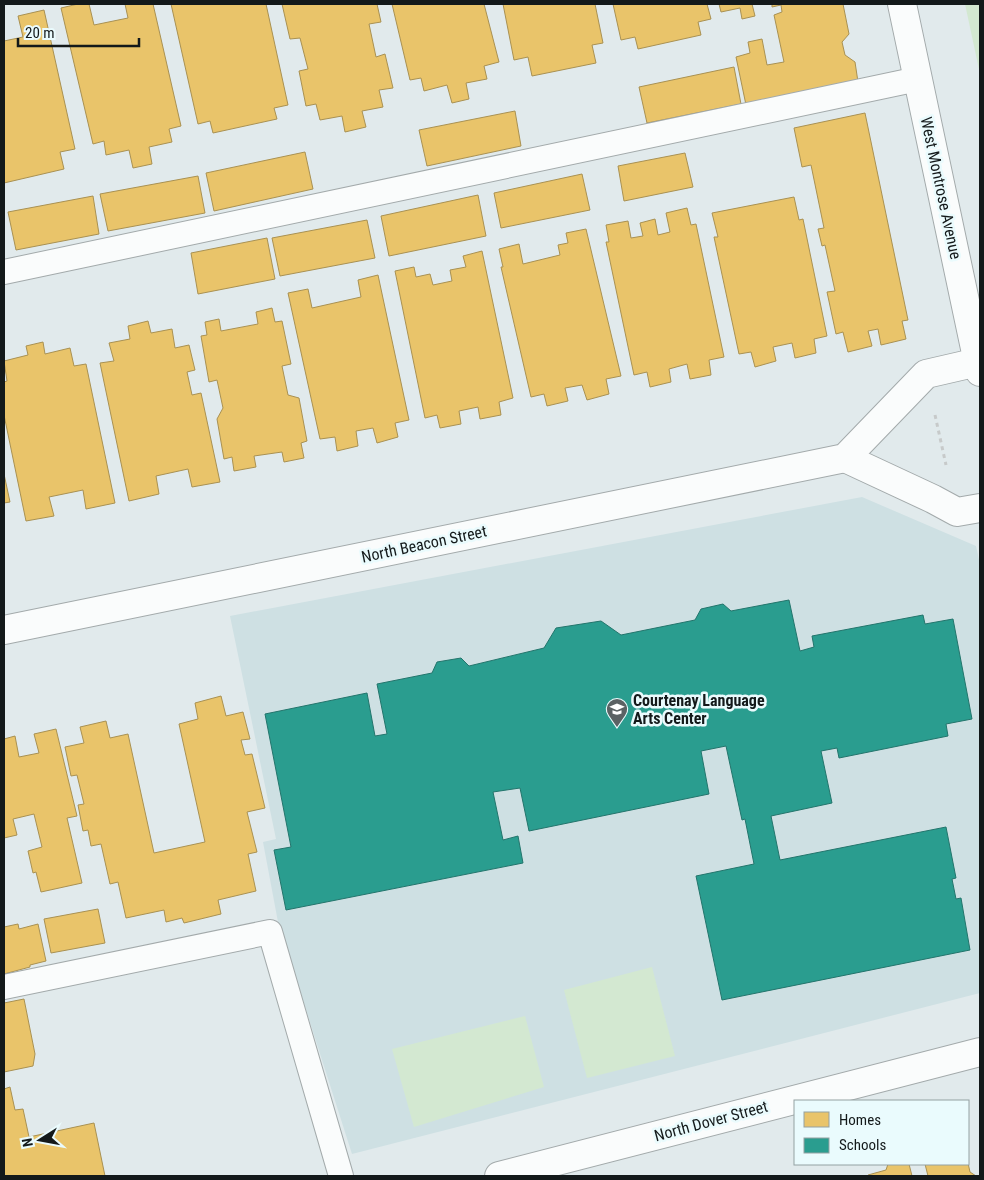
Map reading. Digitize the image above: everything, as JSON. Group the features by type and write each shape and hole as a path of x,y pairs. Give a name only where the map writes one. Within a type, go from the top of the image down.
{"street":[{"name":"West Montrose Avenue","path":"902,4 979,367"},
{"path":"979,367 926,374 845,458 957,512 980,508"},
{"name":"North Beacon Street","path":"4,630 845,458"},
{"name":"North Dover Street","path":"499,1176 980,1052"}],"lane":[{"path":"4,272 918,80"},
{"path":"4,987 270,932 341,1176"}],"path":[{"path":"935,413 946,466"}],"shaded area":[{"name":"Courtenay Language Arts Center","path":"862,497 976,546 980,564 980,993 352,1154 278,922 263,842 276,839 230,616"}],"green space":[{"path":"965,4 980,4 980,74"},
{"path":"652,967 675,1056 587,1078 564,990"},
{"path":"525,1016 544,1087 414,1127 392,1049"}],"building: Homes":[{"path":"78,4 89,4 94,25 128,18 125,4 153,4 181,126 169,129 172,142 149,147 152,164 133,168 129,150 106,155 104,141 93,144 61,8"},
{"path":"171,4 266,4 288,105 274,108 277,119 213,133 210,121 198,124"},
{"path":"282,4 377,4 381,22 369,24 376,57 385,54 393,88 379,90 383,107 362,111 366,127 345,132 342,116 320,120 316,104 306,106 299,71 308,69 300,38 290,39"},
{"path":"392,4 484,4 499,62 484,66 487,79 466,83 469,99 452,103 447,85 424,91 421,78 410,80"},
{"path":"503,4 595,4 603,43 592,45 596,63 532,76 528,57 514,60"},
{"path":"613,4 707,4 711,19 698,22 701,35 638,49 635,37 621,40"},
{"path":"719,4 752,4 755,16 742,19 740,8 721,12"},
{"path":"772,4 843,4 849,34 842,42 845,55 855,62 858,82 746,105 736,57 750,53 748,42 762,39 767,65 784,62 774,15 782,12 781,5 772,7"},
{"path":"44,10 75,149 60,152 64,169 4,183 4,41 23,37 18,16"},
{"path":"734,67 741,104 647,123 639,87"},
{"path":"515,111 521,146 427,166 419,130"},
{"path":"865,113 908,320 902,321 906,339 881,345 878,329 868,331 872,346 848,352 843,332 836,334 827,292 835,291 825,245 822,246 818,229 824,228 811,165 802,167 794,128"},
{"path":"305,152 313,189 214,211 206,173"},
{"path":"685,153 693,187 624,201 618,166"},
{"path":"582,174 590,210 501,228 494,193"},
{"path":"198,176 205,213 108,231 100,194"},
{"path":"478,195 486,236 389,256 381,216"},
{"path":"93,196 99,234 16,250 8,212"},
{"path":"794,197 799,220 803,219 827,336 814,339 816,353 795,358 792,343 773,347 776,361 755,367 751,352 739,354 714,237 718,237 712,213"},
{"path":"687,208 691,225 696,224 724,357 709,360 711,375 690,379 687,364 669,369 671,382 650,387 647,372 634,375 606,242 609,242 606,225 628,221 631,238 643,236 640,223 655,219 658,235 670,232 666,213"},
{"path":"367,220 375,258 280,276 272,238"},
{"path":"586,229 621,376 606,379 609,394 587,400 582,385 565,388 568,401 547,406 544,394 531,397 501,267 503,267 499,249 519,244 523,264 560,255 558,245 568,243 566,233"},
{"path":"267,238 275,279 198,294 191,253"},
{"path":"482,251 513,398 499,402 501,415 480,419 478,407 459,411 461,424 440,428 437,415 425,418 395,271 414,267 416,277 430,274 433,285 452,281 450,270 466,267 463,256"},
{"path":"378,275 409,420 395,423 398,437 377,443 373,428 356,431 358,446 337,451 335,437 320,439 288,293 308,289 312,308 361,297 358,280"},
{"path":"272,308 275,322 282,321 291,364 282,366 288,395 299,398 307,441 301,443 304,458 284,462 282,452 254,456 256,467 234,471 232,457 224,459 217,419 223,408 217,380 209,382 201,336 207,335 205,322 219,319 221,331 258,324 256,312"},
{"path":"148,321 151,333 172,329 175,348 189,345 195,370 187,372 192,395 201,393 220,482 192,487 188,469 156,476 159,494 129,501 100,363 114,361 109,343 130,339 128,326"},
{"path":"43,342 45,354 70,348 74,366 86,364 115,503 86,509 83,490 49,497 54,516 26,521 4,415 4,382 7,381 4,361 28,355 26,346"},
{"path":"4,474 10,502 4,503"},
{"path":"221,696 226,716 243,712 250,739 241,740 245,755 252,754 265,808 247,812 257,852 248,854 256,891 218,900 221,914 184,923 182,918 166,922 164,910 126,918 118,882 110,884 101,844 91,846 88,830 83,831 78,805 84,804 77,775 71,776 65,747 84,743 80,727 106,721 110,738 128,734 154,853 205,842 179,724 198,719 195,703"},
{"path":"56,729 77,816 67,818 82,883 41,892 36,872 33,873 28,851 42,847 34,814 13,819 17,835 4,838 4,739 15,736 19,757 39,753 34,734"},
{"path":"98,909 105,943 51,953 44,919"},
{"path":"18,924 19,929 38,924 46,961 4,974 4,927"},
{"path":"24,999 35,1054 33,1066 4,1072 4,1003"},
{"path":"10,1087 15,1110 23,1109 29,1137 94,1123 105,1176 4,1176 4,1089"},
{"path":"888,1165 909,1165 912,1176 868,1175 886,1170"},
{"path":"925,1165 968,1165 970,1172 976,1176 928,1176"}],"building: Schools":[{"path":"789,600 800,651 814,647 812,636 923,615 925,624 953,619 972,719 946,724 948,736 839,758 837,748 821,751 832,803 771,816 780,860 946,827 956,878 952,879 956,899 961,898 970,950 722,1000 696,876 754,864 745,819 742,820 726,746 701,751 709,794 529,831 520,788 493,792 503,840 518,836 523,863 286,910 274,850 291,847 265,714 367,693 375,736 387,734 377,684 432,673 437,662 461,658 469,666 544,648 556,628 601,621 621,635 695,620 701,609 723,604 731,611"}],"place":[{"name":"Courtenay Language Arts Center","path":"617,728"}]}
